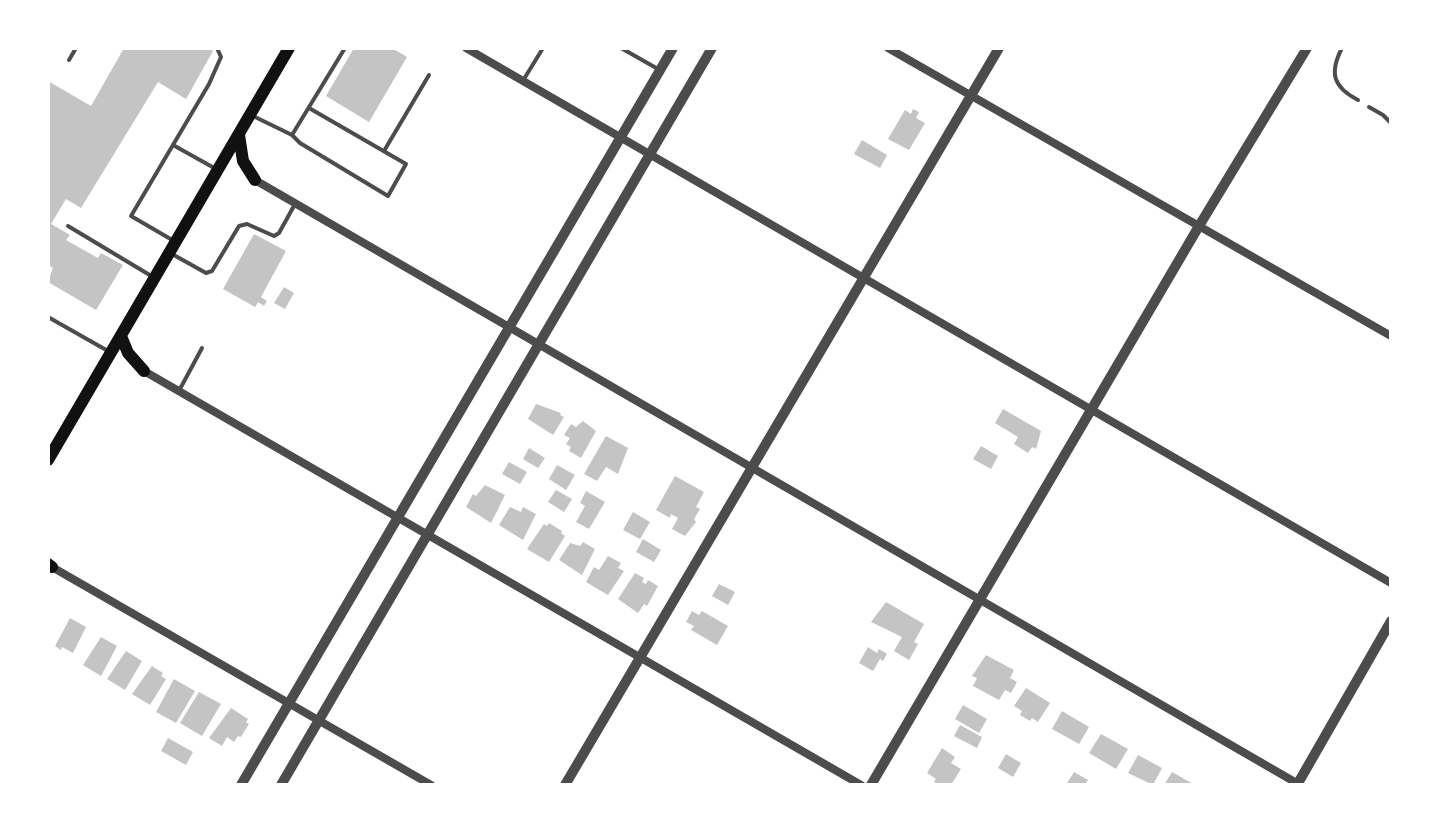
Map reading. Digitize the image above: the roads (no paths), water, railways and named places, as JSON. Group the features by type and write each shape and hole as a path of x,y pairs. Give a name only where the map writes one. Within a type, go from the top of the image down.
{"main road":[{"path":"48,460 289,48"},
{"path":"239,135 243,161 255,180"},
{"path":"121,336 128,353 144,371"}],"street":[{"path":"466,48 478,51 522,81 1391,583"},
{"path":"241,785 673,48"},
{"path":"281,785 712,48"},
{"path":"888,48 1391,336"},
{"path":"565,785 999,48"},
{"path":"871,785 1307,48"},
{"path":"255,180 1298,785 1391,621"},
{"path":"144,371 861,785"},
{"path":"50,565 431,785"}],"lane":[{"path":"69,60 76,48"},
{"path":"217,48 221,57 131,216 206,273 212,271 239,226 247,224 274,236 279,233 295,203"},
{"path":"292,135 345,48"},
{"path":"522,81 543,48"},
{"path":"621,48 660,71"},
{"path":"1342,48 1335,76 1339,88 1358,100"},
{"path":"384,151 429,75"},
{"path":"1369,107 1391,123"},
{"path":"251,115 292,135 300,143 388,196 406,164 309,108"},
{"path":"173,145 218,171"},
{"path":"68,226 155,278"},
{"path":"48,317 111,353"},
{"path":"179,392 202,348"}]}
